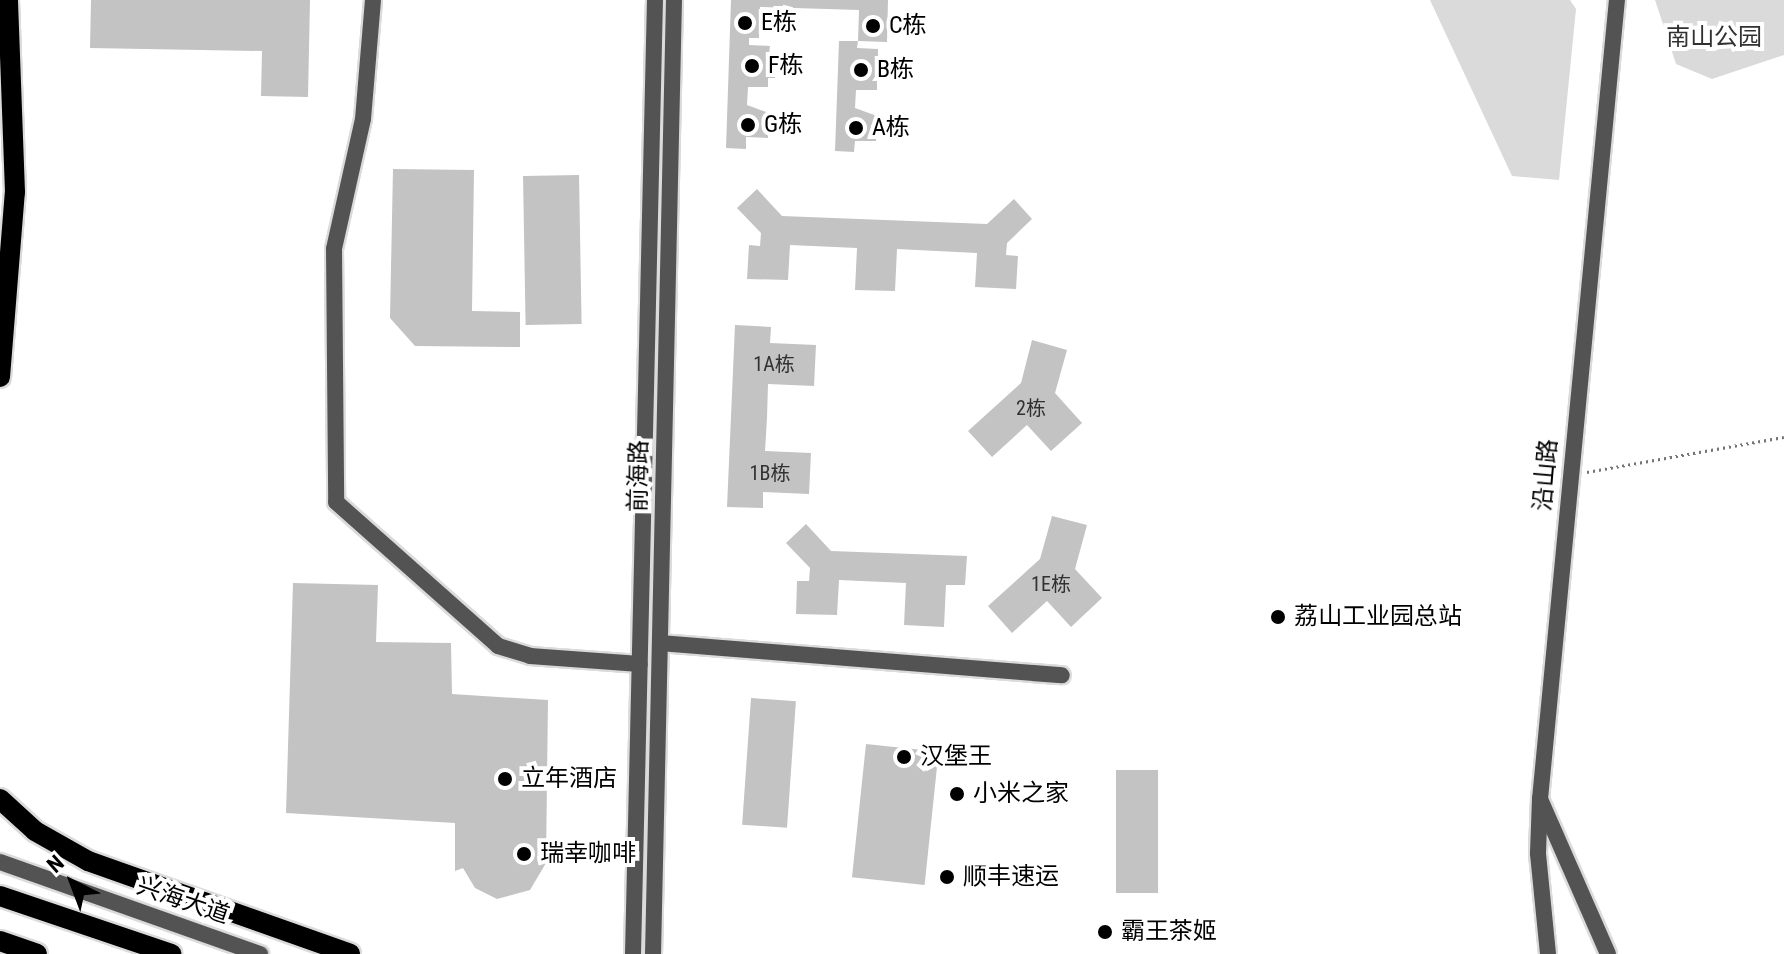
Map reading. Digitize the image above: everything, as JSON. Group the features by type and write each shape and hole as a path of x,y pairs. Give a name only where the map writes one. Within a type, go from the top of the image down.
{"main road":[{"path":"0,377 15,192 8,0"},
{"path":"0,799 35,831 88,861 350,954"},
{"path":"0,896 171,954"},
{"path":"0,941 37,954"}],"street":[{"path":"373,0 363,119 334,249 336,502 498,646 530,656 640,664"},
{"name":"前海路","path":"633,954 655,0"},
{"name":"前海路","path":"653,954 674,0"},
{"name":"沿山路","path":"1548,954 1538,853 1540,799 1617,0"},
{"path":"660,643 1062,675"},
{"path":"1540,799 1608,954"},
{"name":"兴海大道","path":"0,862 260,954"}],"path":[{"path":"1570,473 1607,472 1784,437"}],"green space":[{"path":"1430,0 1570,0 1576,9 1559,180 1512,176"},
{"name":"南山公园","path":"1655,0 1784,0 1784,55 1712,79 1676,64"}],"building":[{"path":"91,0 310,0 308,97 261,96 262,51 90,48"},
{"path":"731,0 888,0 887,42 858,41 859,10 760,7 759,38 749,38 749,45 770,46 769,55 776,55 775,78 768,78 768,87 748,87 747,105 769,113 768,138 746,137 746,149 726,148"},
{"path":"839,41 858,41 857,48 878,49 878,58 884,58 883,81 877,81 877,90 856,90 855,108 877,116 876,141 855,141 854,152 835,151"},
{"path":"393,169 474,170 472,311 520,312 520,347 415,346 390,318"},
{"path":"579,175 582,324 526,325 523,176"},
{"path":"757,189 782,216 987,224 1014,199 1032,219 1007,243 1006,255 1018,256 1016,289 975,287 977,253 897,249 895,291 855,290 857,248 790,245 788,280 747,279 749,245 760,246 761,233 737,208"},
{"path":"735,325 771,327 770,343 816,345 814,386 768,384 765,451 811,453 809,494 763,492 763,508 727,507"},
{"path":"1032,340 1067,350 1055,393 1082,423 1051,451 1027,425 992,457 968,431 1021,383"},
{"path":"1052,516 1087,525 1075,569 1102,598 1071,627 1047,601 1012,633 988,606 1040,559"},
{"path":"806,524 831,551 967,556 965,585 946,585 944,627 904,625 906,583 839,580 837,615 796,614 797,581 809,581 810,568 786,543"},
{"path":"293,583 378,585 376,642 451,643 452,694 548,700 546,863 530,890 497,899 475,888 463,868 455,871 455,823 286,813"},
{"path":"751,698 796,701 787,828 742,825"},
{"path":"866,744 939,752 925,885 852,877"},
{"path":"1116,770 1158,770 1158,893 1116,893"}],"place":[{"name":"E栋","path":"745,23"},
{"name":"C栋","path":"873,26"},
{"name":"F栋","path":"752,66"},
{"name":"B栋","path":"861,70"},
{"name":"G栋","path":"748,125"},
{"name":"A栋","path":"856,128"},
{"name":"荔山工业园总站","path":"1278,617"},
{"name":"汉堡王","path":"904,757"},
{"name":"立年酒店","path":"505,779"},
{"name":"小米之家","path":"957,794"},
{"name":"瑞幸咖啡","path":"524,854"},
{"name":"顺丰速运","path":"947,877"},
{"name":"霸王茶姬","path":"1105,932"}]}
